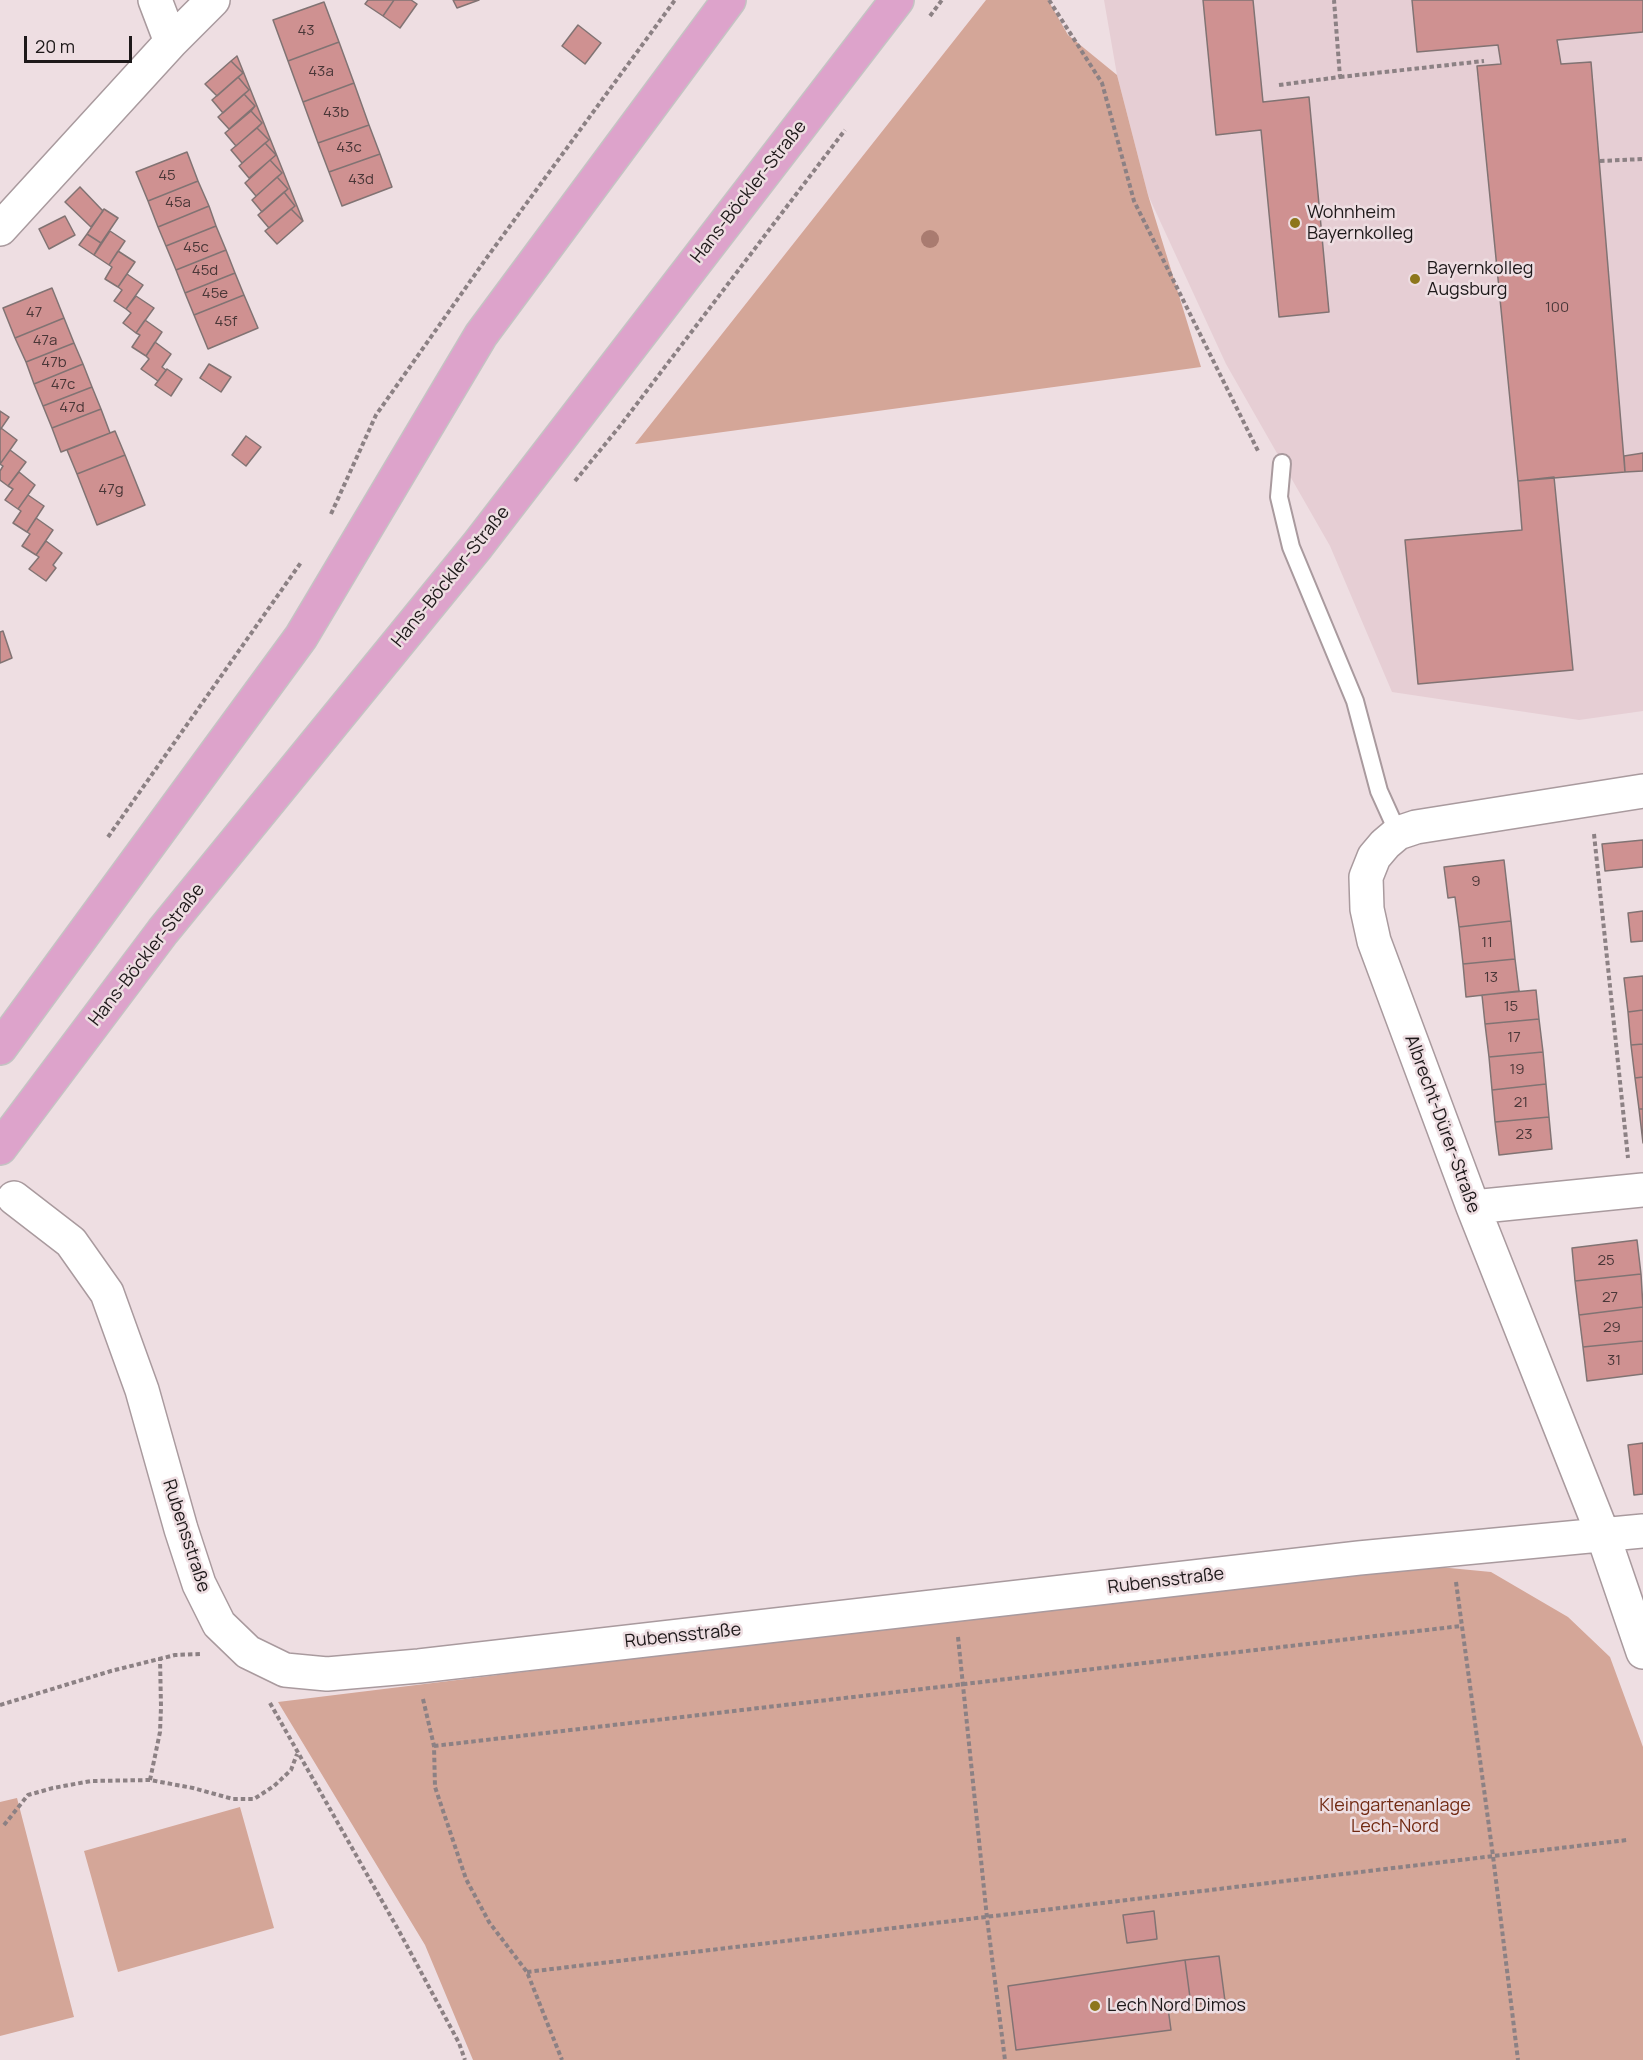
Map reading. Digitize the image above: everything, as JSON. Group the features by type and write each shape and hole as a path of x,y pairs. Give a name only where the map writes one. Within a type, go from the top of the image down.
{"main road":[{"path":"0,1048 301,637 481,334 729,0"},
{"name":"Hans-Böckler-Straße","path":"0,1148 163,931 477,546 897,0"}],"street":[{"path":"155,0 171,42"},
{"path":"0,229 171,42 213,0"},
{"name":"Albrecht-Dürer-Straße","path":"1643,790 1416,827 1398,833 1374,857 1366,877 1366,909 1374,941 1473,1207 1603,1535 1643,1652"},
{"path":"1473,1207 1637,1191"},
{"name":"Rubensstraße","path":"14,1198 71,1242 107,1293 142,1390 181,1529 200,1584 219,1624 248,1652 285,1670 327,1674 419,1666 1359,1558 1643,1531"}],"lane":[{"path":"1282,463 1279,497 1291,546 1355,701 1379,791 1398,833"}],"path":[{"path":"330,515 376,415 488,256 675,0"},
{"path":"1049,0 1102,83 1134,201 1247,427 1279,497"},
{"path":"1334,0 1340,77"},
{"path":"1279,85 1484,61"},
{"path":"1600,161 1643,159"},
{"path":"102,845 307,555"},
{"path":"1590,799 1637,1191"},
{"path":"1452,1550 1518,2060"},
{"path":"954,1605 987,1918 1005,2060"},
{"path":"434,1746 1461,1626"},
{"path":"0,1705 160,1658 175,1655 248,1652"},
{"path":"150,1780 160,1723 160,1658"},
{"path":"419,1666 423,1701 434,1746 435,1787 466,1879 489,1922 527,1972 561,2060"},
{"path":"269,1702 399,1931 459,2043 465,2060"},
{"path":"4,1825 28,1796 91,1781 150,1780 233,1799 254,1799 291,1770 297,1754"},
{"path":"527,1972 1627,1840"}],"shaded area":[{"name":"Bayernkolleg Augsburg","path":"1104,0 1643,0 1643,711 1579,720 1392,692 1330,546 1226,364 1148,195 1117,75"}],"green space":[{"path":"986,0 1048,0 1068,35 1117,75 1148,195 1201,367 635,444"},
{"name":"Kleingartenanlage Lech-Nord","path":"1439,1567 1491,1572 1568,1617 1610,1657 1643,1747 1643,2060 473,2060 425,1945 278,1702 970,1617"},
{"path":"17,1798 74,2017 0,2036 0,1802"},
{"path":"240,1807 274,1928 118,1972 84,1851"}],"building":[{"path":"368,0 394,0 383,16 365,4"},
{"path":"394,0 411,0 417,4 400,28 383,16"},
{"path":"453,0 479,0 457,8"},
{"name":"Wohnheim Bayernkolleg","path":"1203,0 1253,0 1263,102 1309,97 1329,312 1279,317 1261,130 1216,135"},
{"path":"1412,0 1643,0 1643,32 1557,40 1561,64 1591,62 1625,472 1518,481 1477,66 1501,64 1498,45 1417,52"},
{"path":"324,2 339,42 288,61 273,20"},
{"path":"578,25 601,43 585,64 562,46"},
{"path":"339,42 354,83 303,102 288,61"},
{"path":"237,56 303,221 291,209 295,206 284,192 288,189 277,177 282,173 270,160 276,155 265,143 269,140 257,128 262,123 251,111 255,106 244,94 249,90 238,77 243,73 231,61"},
{"path":"231,61 243,73 217,96 205,84"},
{"path":"238,77 249,90 223,113 212,100"},
{"path":"354,83 369,125 318,143 303,102"},
{"path":"244,94 255,106 229,129 218,117"},
{"path":"251,111 262,123 236,146 225,133"},
{"path":"369,125 380,154 329,172 318,143"},
{"path":"257,128 269,140 242,163 231,150"},
{"path":"265,143 276,155 249,178 239,166"},
{"path":"187,152 198,181 148,201 136,172"},
{"path":"380,154 392,187 342,206 329,172"},
{"path":"270,160 282,173 256,196 245,183"},
{"path":"277,177 288,189 262,212 252,200"},
{"path":"198,181 209,206 158,227 148,201"},
{"path":"80,187 103,211 91,227 65,202"},
{"path":"284,192 295,206 269,228 258,215"},
{"path":"209,206 216,226 166,246 158,227"},
{"path":"104,209 118,218 101,243 87,234"},
{"path":"291,209 303,221 277,244 265,231"},
{"path":"65,216 75,235 49,249 39,229"},
{"path":"216,226 226,250 176,270 166,246"},
{"path":"110,231 125,241 109,265 94,255"},
{"path":"87,234 101,243 94,255 79,245"},
{"path":"226,250 235,273 185,293 176,270"},
{"path":"118,251 135,262 118,287 105,279 112,267 109,265"},
{"path":"235,273 244,295 194,315 185,293"},
{"path":"127,274 143,285 126,309 114,301 122,290 118,287"},
{"path":"52,288 64,318 15,338 3,308"},
{"path":"244,295 258,328 208,349 194,315"},
{"path":"136,296 154,308 136,333 123,323 131,313 126,309"},
{"path":"64,318 74,343 26,362 15,338"},
{"path":"145,320 162,332 146,356 132,347 140,335 136,333"},
{"path":"155,342 171,354 162,367 166,370 158,381 141,369 149,359 146,356"},
{"path":"74,343 83,364 34,384 26,362"},
{"path":"83,364 92,387 43,406 34,384"},
{"path":"209,364 231,377 221,392 200,378"},
{"path":"167,369 182,379 171,396 155,385"},
{"path":"92,387 101,409 52,428 43,406"},
{"path":"101,409 110,433 61,452 52,428"},
{"path":"0,411 9,417 0,430"},
{"path":"1,428 17,440 0,464 0,430"},
{"path":"115,431 125,455 77,474 67,450"},
{"path":"246,436 261,447 246,466 232,455"},
{"path":"10,450 26,462 8,486 0,480 0,471 3,466 0,464"},
{"path":"1643,453 1643,471 1625,472 1624,456"},
{"path":"125,455 145,505 97,525 77,474"},
{"path":"19,472 35,485 18,509 5,500 13,489 8,486"},
{"path":"1554,477 1573,670 1418,684 1405,540 1522,530 1518,481"},
{"path":"28,495 44,506 27,532 13,523 21,511 18,509"},
{"path":"36,518 53,530 36,555 22,546"},
{"path":"46,541 62,553 53,565 56,568 46,581 29,569 39,557 36,555"},
{"path":"3,631 12,658 0,663 0,632"},
{"path":"1643,840 1643,867 1605,871 1602,844"},
{"path":"1504,860 1511,921 1459,927 1455,897 1448,898 1444,867"},
{"path":"1643,911 1643,941 1631,942 1628,913"},
{"path":"1511,921 1515,959 1463,964 1459,927"},
{"path":"1515,959 1519,991 1466,997 1463,964"},
{"path":"1643,976 1643,1010 1628,1012 1624,978"},
{"path":"1536,990 1539,1019 1485,1024 1482,995"},
{"path":"1643,1010 1643,1044 1631,1045 1628,1012"},
{"path":"1539,1019 1543,1052 1489,1057 1485,1024"},
{"path":"1643,1044 1643,1077 1635,1078 1631,1045"},
{"path":"1543,1052 1546,1084 1492,1090 1489,1057"},
{"path":"1643,1077 1643,1109 1639,1109 1635,1078"},
{"path":"1546,1084 1549,1117 1495,1122 1492,1090"},
{"path":"1639,1109 1643,1109 1643,1143"},
{"path":"1549,1117 1552,1149 1499,1155 1495,1122"},
{"path":"1637,1240 1641,1274 1575,1281 1572,1248"},
{"path":"1641,1274 1643,1307 1579,1315 1575,1281"},
{"path":"1643,1307 1643,1341 1583,1347 1579,1315"},
{"path":"1643,1341 1643,1374 1587,1381 1583,1347"},
{"path":"1643,1443 1643,1494 1634,1495 1628,1445"},
{"path":"1154,1911 1157,1939 1127,1943 1123,1915"},
{"path":"1219,1956 1225,2001 1191,2005 1185,1960"},
{"name":"Lech Nord Dimos","path":"1185,1960 1191,2005 1168,2008 1171,2030 1016,2050 1008,1986"}],"place":[{"name":"Wohnheim Bayernkolleg","path":"1295,223"},
{"name":"Bayernkolleg Augsburg","path":"1415,279"},
{"name":"Lech Nord Dimos","path":"1095,2006"}]}
